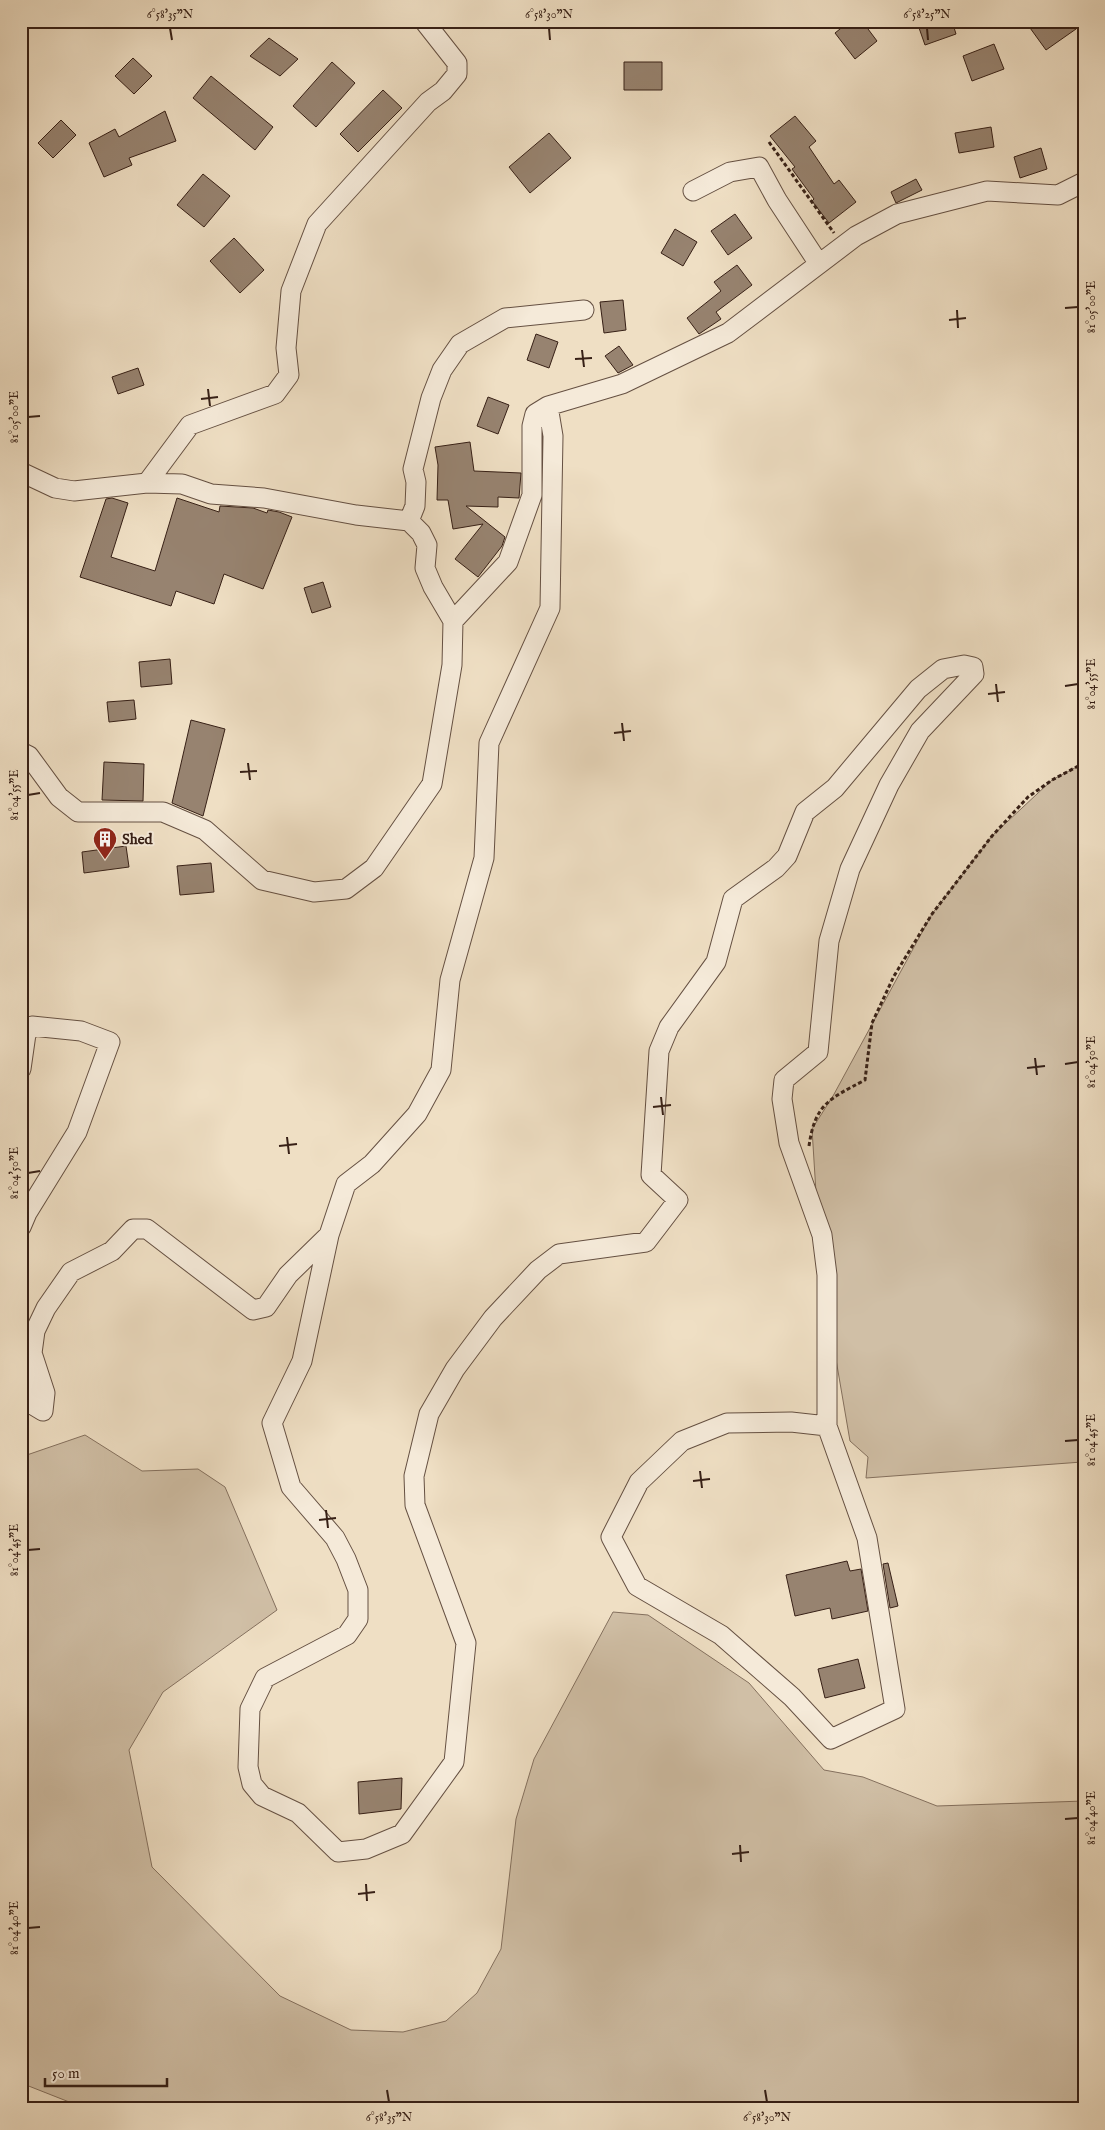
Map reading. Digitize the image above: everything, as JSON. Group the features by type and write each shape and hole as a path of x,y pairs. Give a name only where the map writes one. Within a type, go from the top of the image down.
{"street":[{"path":"147,483 190,425 275,394 289,374 286,348 291,291 317,224 428,102 442,91 458,74 457,63 424,21"},
{"path":"693,191 730,172 759,167 777,200 819,264"},
{"path":"452,621 508,562 532,495 532,426 535,414 548,406 622,384 728,333 856,236 897,214 987,191 1058,195 1084,182"},
{"path":"409,521 415,506 416,482 414,470 431,398 442,370 460,344 505,318 584,310"},
{"path":"548,406 553,436 550,608 489,743 484,858 450,980 441,1070 417,1114 372,1164 346,1184 329,1235 302,1361 272,1423 291,1486 336,1538 346,1558 358,1590 358,1619 347,1634 265,1678 250,1709 248,1766 252,1784 262,1796 298,1813 338,1852 366,1849 402,1834 454,1762 466,1643 415,1505 414,1476 429,1414 456,1369 493,1318 538,1270 558,1254 646,1242 678,1200 651,1175 659,1051 669,1027 716,962 733,899 776,868 787,856 805,812 835,788 918,689 943,670 964,665 973,668 974,674 920,731 889,784 854,860 829,940 818,1052 784,1080 782,1100 789,1142 822,1235 827,1275 827,1426 868,1538 895,1709 831,1739 792,1697 721,1635 637,1586 611,1537 639,1482 682,1441 727,1423 790,1422 827,1426"},
{"path":"21,472 55,488 74,491 147,483 182,484 211,494 264,498 356,515 409,521 421,533 426,545 425,568 452,621 452,665 432,784 374,868 346,889 314,892 262,880 205,830 163,812 78,812 59,797 29,756 21,752"},
{"path":"21,1069 26,1034 32,1026 81,1031 110,1042 77,1132 27,1212 21,1227"},
{"path":"21,1374 33,1405 43,1411 45,1394 32,1353 35,1331 46,1308 71,1272 112,1251 133,1229 148,1229 253,1310 266,1307 288,1275 329,1235"}],"path":[{"path":"769,142 843,246"},
{"path":"809,1147 817,1113 833,1096 864,1080 872,1023 894,976 932,914 992,836 1028,797 1052,780 1084,763"}],"shaded area":[{"path":"1084,763 1084,1532 1078,1470 1082,1462 866,1478 868,1457 850,1441 821,1272 812,1129 833,1096 932,914 992,836 1052,780"},
{"path":"85,1435 142,1471 198,1469 225,1487 277,1610 163,1692 129,1750 152,1867 280,1996 351,2030 403,2032 446,2021 477,1993 501,1949 516,1819 534,1759 613,1612 648,1615 749,1683 824,1770 863,1777 937,1806 1084,1801 1084,2109 87,2109 21,2083 21,1457"}],"building":[{"path":"850,21 862,21 877,41 855,59 835,33"},
{"path":"930,21 952,21 956,34 925,45 918,25"},
{"path":"1025,21 1071,21 1076,29 1046,50"},
{"path":"269,38 298,59 280,76 250,56"},
{"path":"994,44 1004,69 972,81 963,56"},
{"path":"133,58 152,76 134,94 115,76"},
{"path":"332,62 355,83 316,127 293,106"},
{"path":"624,62 662,62 662,90 624,90"},
{"path":"211,76 273,127 255,150 193,98"},
{"path":"383,90 402,108 358,152 340,134"},
{"path":"165,111 176,141 129,158 132,165 104,177 89,143 115,129 119,137"},
{"path":"795,116 816,141 809,147 834,184 839,180 856,202 829,223 812,201 814,199 792,169 795,167 770,136"},
{"path":"61,120 76,135 53,158 38,143"},
{"path":"991,127 994,147 959,153 955,133"},
{"path":"549,133 571,158 530,193 509,167"},
{"path":"1041,148 1047,169 1020,178 1014,157"},
{"path":"203,174 230,196 204,227 177,205"},
{"path":"916,179 922,190 896,203 891,192"},
{"path":"735,214 752,238 728,255 711,231"},
{"path":"675,229 697,242 683,266 661,253"},
{"path":"234,238 264,270 240,293 210,261"},
{"path":"737,265 752,285 716,312 721,319 699,334 687,318 721,291 714,282"},
{"path":"623,300 626,330 604,333 600,302"},
{"path":"536,334 558,342 549,368 527,360"},
{"path":"619,346 633,365 618,373 605,356"},
{"path":"138,368 144,385 118,394 112,377"},
{"path":"488,397 509,405 498,434 477,426"},
{"path":"470,442 474,471 521,473 519,498 498,497 498,507 466,506 505,537 502,546 478,577 455,559 483,524 453,529 448,500 437,500 438,465 435,447"},
{"path":"112,498 128,503 111,557 155,571 177,498 219,512 220,506 253,508 267,513 268,510 279,512 292,517 263,589 224,574 214,604 176,591 171,606 80,577 106,499"},
{"path":"323,582 331,607 312,613 304,588"},
{"path":"170,659 172,684 141,687 139,662"},
{"path":"134,700 136,719 109,722 107,702"},
{"path":"191,720 225,729 203,816 172,803"},
{"path":"104,762 144,764 143,801 102,800"},
{"name":"Shed","path":"126,846 129,867 84,873 82,852"},
{"path":"211,863 214,892 180,895 177,866"},
{"path":"847,1561 850,1571 861,1569 868,1611 832,1619 830,1608 795,1616 786,1575"},
{"path":"888,1563 898,1606 890,1608 883,1564"},
{"path":"858,1659 865,1688 825,1698 818,1669"},
{"path":"402,1778 401,1809 359,1814 358,1782"}],"place":[{"name":"Shed","path":"105,860"}]}
